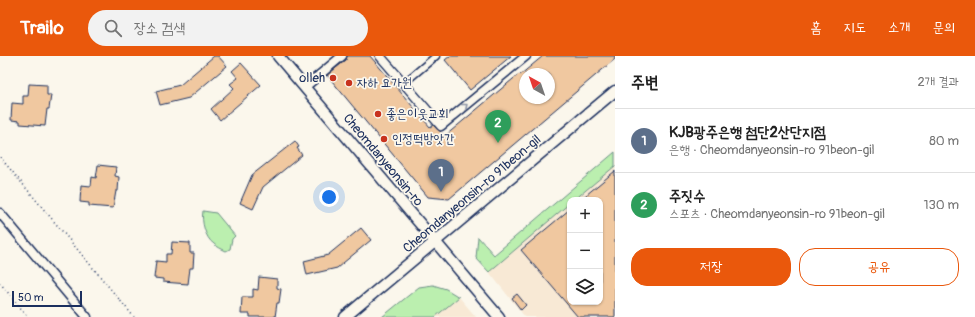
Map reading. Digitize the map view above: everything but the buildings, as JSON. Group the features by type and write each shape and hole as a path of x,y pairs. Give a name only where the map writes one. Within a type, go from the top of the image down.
{"street":[{"name":"Cheomdanyeonsin-ro","path":"278,56 499,317"},
{"path":"305,87 342,56"},
{"path":"380,56 441,126 526,56"},
{"path":"404,83 436,56"},
{"name":"Cheomdanyeonsin-ro 91beon-gil","path":"345,317 615,91"},
{"path":"0,213 87,317"}],"path":[{"path":"0,157 134,317"},
{"path":"0,283 28,317"}],"shaded area":[{"path":"615,166 615,317 525,317 489,272 567,206 567,305 603,305 603,197 578,197"},
{"path":"459,297 476,317 435,317"}],"green space":[{"path":"615,152 615,166 578,197 567,197 567,206 489,272 476,258 478,237 494,255"},
{"path":"203,211 216,213 235,236 232,239 230,249 226,251 220,248 208,238 203,224"},
{"path":"433,285 446,289 459,297 435,317 382,317 419,287"}],"place":[{"name":"olleh","path":"333,78"},
{"name":"자하 요가원","path":"349,83"},
{"name":"좋은이웃교회","path":"378,114"},
{"name":"인정떡방앗간","path":"384,139"},
{"name":"주짓수","path":"498,143"},
{"name":"KJB광주은행 첨단2산단지점","path":"441,192"}]}
